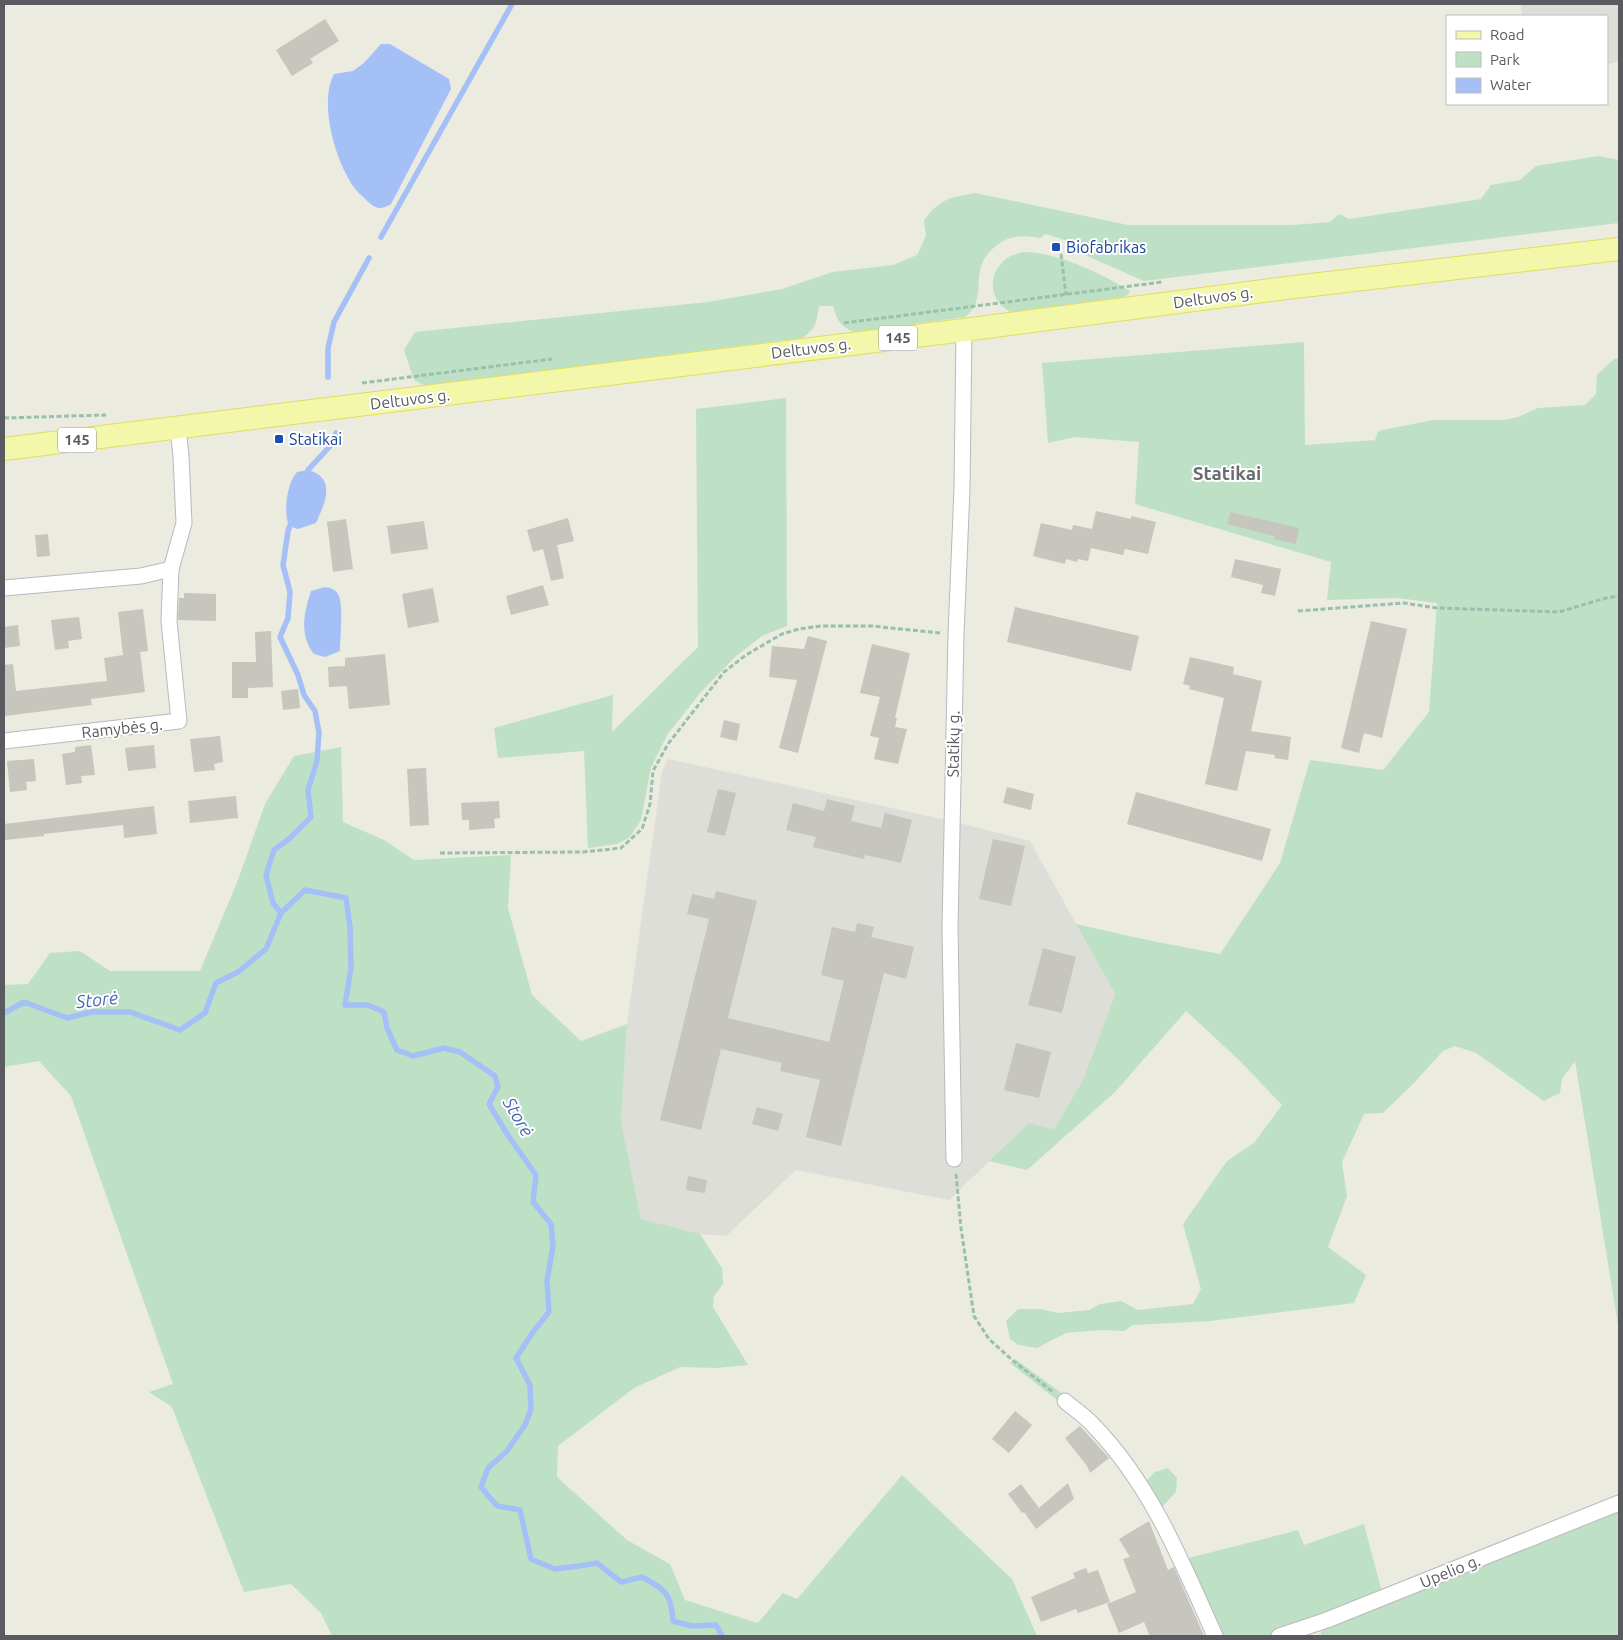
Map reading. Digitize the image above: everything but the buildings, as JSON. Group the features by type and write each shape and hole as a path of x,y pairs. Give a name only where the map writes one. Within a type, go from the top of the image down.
{"main road":[{"name":"Deltuvos g.","path":"4,449 964,330 1067,305 1286,288 1619,249"}],"street":[{"name":"Statikų g.","path":"954,1159 950,928 956,635 962,488 964,330"},
{"name":"Ramybės g.","path":"4,741 179,721 168,621 171,569 184,523 182,456 178,428"},
{"path":"4,588 141,576 171,569"},
{"path":"1065,1401 1093,1425 1121,1458 1146,1494 1172,1542 1215,1636"},
{"name":"Upelio g.","path":"1279,1636 1327,1620 1619,1503"}],"path":[{"path":"1061,254 1067,305"},
{"path":"836,324 1067,305 1163,282"},
{"path":"361,383 556,358"},
{"path":"4,418 107,415"},
{"path":"1298,611 1404,602 1437,608 1559,612 1619,596"},
{"path":"440,853 582,852 621,848 642,829 650,804 653,771 668,744 724,672 746,655 782,634 821,626 872,626 956,635"},
{"path":"954,1159 961,1228 974,1316 989,1339 1011,1359 1065,1401"}],"shaded area":[{"path":"1521,4 1619,4 1619,62 1608,64 1608,15 1522,15"},
{"path":"668,759 951,821 1030,841 1115,994 1083,1080 1054,1129 1029,1123 949,1200 796,1170 726,1236 700,1234 641,1220 621,1121 627,1024 662,771"}],"green space":[{"path":"1598,156 1619,160 1619,223 1144,281 1071,249 1068,241 1046,234 1040,238 1016,237 1001,242 987,255 979,274 976,301 973,309 965,317 855,332 846,328 840,322 833,306 819,306 815,325 802,338 433,385 424,385 414,380 404,350 415,332 708,302 782,289 833,272 893,265 917,255 926,236 924,220 935,207 946,200 975,193 1128,225 1294,225 1330,222 1339,214 1349,219 1481,199 1491,185 1520,180 1536,166"},
{"path":"1022,252 1050,256 1078,265 1106,277 1130,291 1128,295 1123,297 1010,312 997,300 994,293 993,279 1000,264 1012,255"},
{"path":"1304,342 1305,445 1375,440 1378,431 1433,420 1505,420 1518,417 1538,408 1585,405 1596,394 1597,375 1614,359 1619,358 1619,1331 1575,1061 1562,1079 1560,1093 1544,1101 1476,1053 1455,1046 1443,1051 1383,1113 1364,1114 1342,1162 1347,1196 1328,1247 1366,1275 1354,1303 1210,1321 1133,1325 1124,1331 1101,1330 1066,1333 1037,1348 1018,1345 1010,1339 1006,1321 1018,1309 1041,1309 1058,1313 1089,1310 1100,1304 1121,1301 1138,1310 1193,1304 1201,1289 1183,1224 1227,1161 1254,1143 1282,1105 1239,1060 1186,1011 1115,1092 1027,1170 989,1161 1029,1123 1054,1129 1083,1080 1115,994 1076,924 1220,954 1280,863 1310,760 1383,770 1429,712 1437,603 1397,598 1327,600 1331,562 1135,504 1139,442 1075,437 1048,443 1042,363"},
{"path":"786,398 787,626 762,636 735,657 701,692 667,735 651,768 641,820 630,837 617,844 588,848 584,751 498,758 494,728 613,695 612,732 698,647 696,409"},
{"path":"341,747 343,822 384,840 414,860 511,855 508,908 532,995 581,1041 627,1024 621,1121 641,1219 700,1234 722,1268 723,1284 714,1296 713,1307 748,1365 716,1368 680,1367 634,1388 558,1446 557,1477 627,1540 670,1564 685,1600 758,1623 783,1593 797,1599 902,1475 1012,1579 1037,1636 332,1636 321,1613 291,1584 244,1592 172,1407 149,1392 173,1384 71,1096 39,1061 4,1067 4,985 28,984 50,953 80,951 110,971 200,971 238,880 265,804 294,756"},
{"path":"1015,1359 1100,1421 1143,1484 1155,1472 1168,1468 1177,1478 1176,1492 1162,1507 1185,1559 1298,1530 1304,1545 1364,1524 1382,1592 1619,1494 1619,1636 1321,1636 1321,1628 1295,1636 1211,1636 1192,1592 1123,1466 1090,1426 1010,1363"}],"water":[{"path":"381,44 390,44 449,79 451,89 391,204 380,208 372,205 357,191 342,165 332,134 328,101 334,74 353,71 364,63"},
{"path":"308,470 323,479 326,485 325,500 316,523 298,529 289,526 287,520 288,490 297,472"},
{"path":"325,587 331,588 338,594 341,613 340,651 325,657 314,654 309,646 304,623 311,591"}],"waterway":[{"path":"381,237 512,4"},
{"path":"328,377 328,348 334,322 369,258"},
{"path":"307,476 308,470 332,444 336,433"},
{"path":"281,913 273,903 266,875 274,850 290,838 311,817 308,790 317,761 319,733 315,711 304,695 298,675 280,637 288,618 290,592 283,565 288,531 292,520"},
{"name":"Storė","path":"4,1013 24,1002 67,1018 92,1012 130,1012 180,1030 205,1013 216,983 238,972 266,949 281,913 305,890 346,898 350,927 351,968 345,1005 368,1005 384,1012 387,1028 397,1050 413,1056 444,1048 460,1052 495,1076 498,1087 489,1104 509,1137 536,1175 533,1202 551,1224 553,1246 547,1281 549,1312 516,1358 530,1385 531,1409 525,1425 507,1451 488,1468 481,1487 497,1506 520,1510 531,1559 555,1569 597,1563 621,1582 642,1577 657,1585 666,1593 671,1604 673,1621 692,1626 716,1625 722,1636"}],"place":[{"name":"Biofabrikas","path":"1056,247"},
{"name":"Statikai","path":"279,439"}],"district":[{"name":"Statikai","path":"1227,473"}]}
